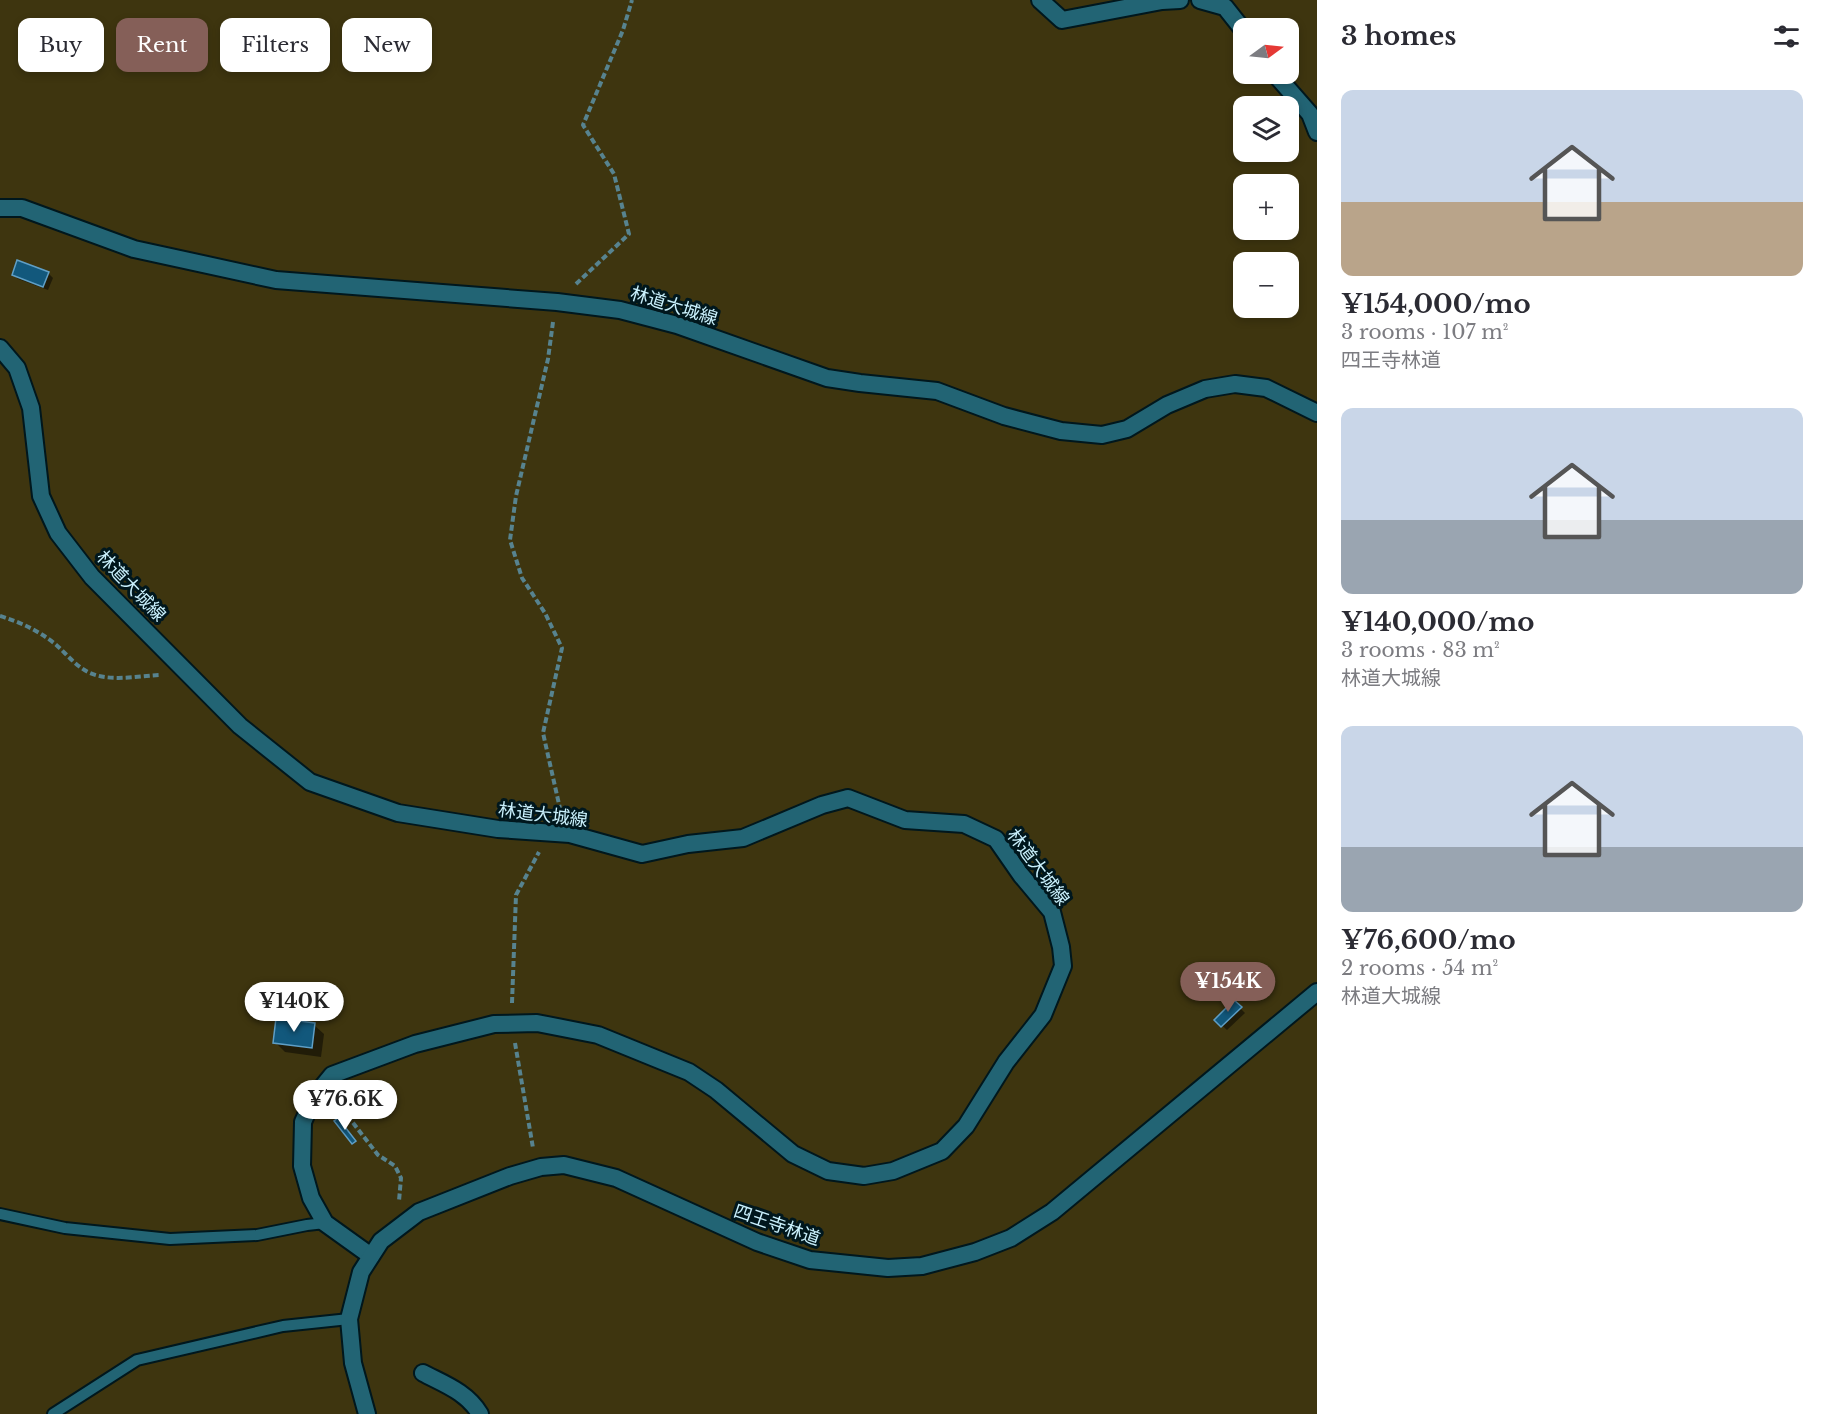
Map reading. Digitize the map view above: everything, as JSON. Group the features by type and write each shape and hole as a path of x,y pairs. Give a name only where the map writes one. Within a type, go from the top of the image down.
{"street":[{"path":"1040,0 1062,20 1162,1 1180,0"},
{"path":"1200,0 1225,7 1233,18"},
{"path":"1284,84 1310,114 1317,132"},
{"name":"林道大城線","path":"0,208 22,208 134,249 276,280 557,302 620,310 677,326 827,378 936,391 1004,416 1060,431 1102,435 1127,429 1176,400 1205,389 1235,384 1266,388 1317,413"},
{"name":"林道大城線","path":"0,348 16,368 31,408 41,496 58,533 92,577 187,674 240,726 310,782 398,813 498,829 558,833 642,854 688,844 743,838 822,805 848,798 905,820 964,824 996,839 1021,875 1052,912 1061,947 1063,966 1043,1015 1006,1062 958,1135 942,1151 893,1171 864,1176 828,1171 793,1154 716,1090 688,1072 597,1035 537,1023 495,1024 426,1041 369,1059 332,1075 314,1097 303,1122 302,1166 310,1198 325,1223 371,1256"},
{"name":"四王寺林道","path":"367,1414 353,1363 349,1319 361,1272 381,1241 419,1212 510,1176 541,1167 564,1165 616,1178 757,1242 810,1260 888,1268 922,1266 975,1252 1011,1238 1052,1212 1317,992"},
{"path":"423,1373 463,1394 474,1404 480,1414"}],"lane":[{"path":"0,1214 65,1228 170,1239 257,1235 325,1223"},
{"path":"53,1414 137,1360 283,1326 349,1319"}],"path":[{"path":"534,1158 512,1023 516,894 558,833 543,733 562,648 545,613 522,578 510,540 516,496 548,359 557,302 629,234 614,174 583,125 623,30 632,0"},
{"path":"0,616 30,626 55,644 79,667 92,674 110,678 187,674"},
{"path":"314,1097 343,1110 378,1155 395,1166 401,1178 397,1229"}],"shaded area":[{"path":"0,0 1317,0 1317,1414 0,1414"}],"building":[{"path":"17,260 49,272 43,287 12,275"},
{"path":"1234,1000 1242,1007 1221,1027 1214,1020"},
{"path":"276,1018 315,1023 312,1048 273,1043"},
{"path":"363,1095 366,1105 358,1107 355,1098"},
{"path":"338,1118 356,1141 352,1144 334,1121"}]}
